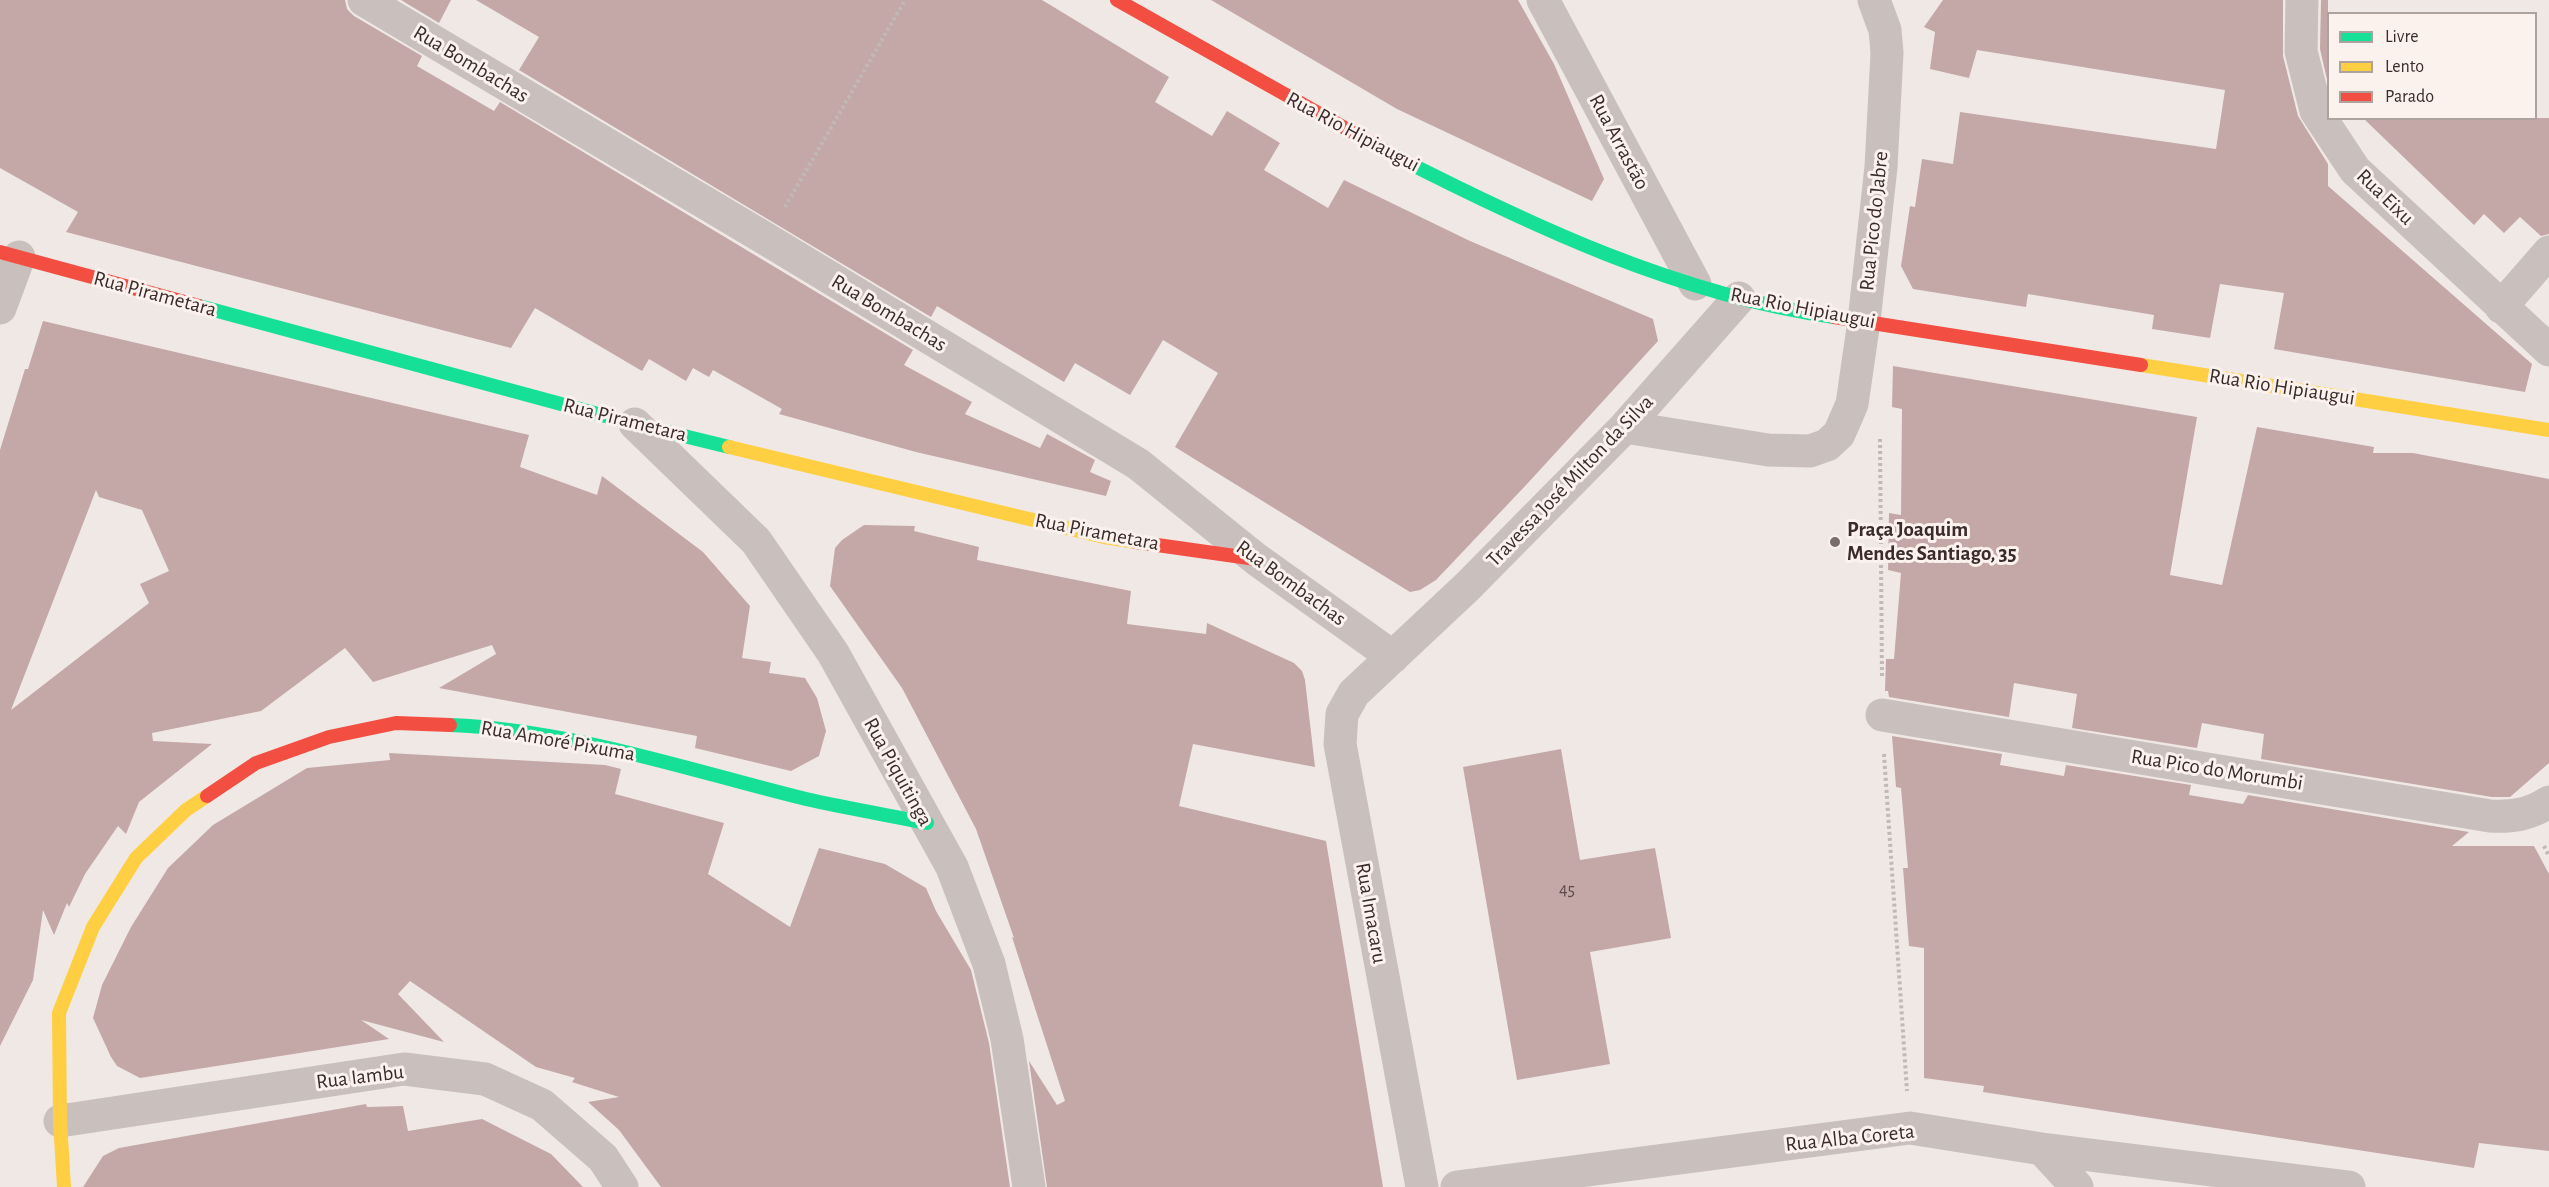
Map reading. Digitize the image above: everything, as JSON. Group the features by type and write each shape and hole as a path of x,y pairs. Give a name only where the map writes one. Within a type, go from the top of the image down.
{"street":[{"name":"Rua Bombachas","path":"364,0 1138,464 1256,559 1393,657"},
{"name":"Rua Rio Hipiaugui","path":"1118,0 1326,120 1485,202 1616,258 1738,298 1864,321 2549,430"},
{"name":"Rua Arrastão","path":"1543,0 1695,284"},
{"name":"Rua Pico do Jabre","path":"1625,427 1768,450 1810,451 1827,446 1839,434 1852,404 1864,321 1881,167 1887,53 1885,30 1874,0"},
{"name":"Rua Eixu","path":"2302,0 2301,51 2316,111 2355,170 2549,350"},
{"path":"2501,307 2549,252"},
{"path":"0,308 9,255"},
{"name":"Rua Pirametara","path":"9,255 635,424 1104,537 1256,559"},
{"name":"Travessa José Milton da Silva","path":"1393,657 1467,587 1625,427 1738,298"},
{"name":"Rua Piquitinga","path":"635,424 756,541 833,653 952,867 989,964 1007,1039 1029,1187"},
{"name":"Rua Imacaru","path":"1393,657 1354,693 1342,714 1340,744 1422,1187"},
{"name":"Rua Pico do Morumbi","path":"1882,715 2490,816 2511,817 2530,813 2549,802"},
{"name":"Rua Amoré Pixuma","path":"64,1187 60,1121 59,1013 93,927 136,858 186,810 256,763 329,737 396,723 500,727 599,744 808,799 927,823"},
{"name":"Rua Iambu","path":"60,1121 404,1069 484,1079 542,1105 603,1158 622,1187"},
{"name":"Rua Alba Coreta","path":"1457,1187 1910,1128 1972,1136 2042,1149 2145,1175 2349,1187"},
{"path":"2042,1149 2077,1187"}],"path":[{"path":"766,239 905,0"},
{"path":"1880,435 1882,715 1910,1128"}],"building":[{"path":"0,0 345,0 347,9 354,16 422,56 417,66 494,111 500,102 913,350 904,365 972,402 965,414 1040,448 1047,434 1095,460 1090,472 1111,481 1106,496 916,452 779,414 782,409 713,370 709,377 693,368 686,381 649,359 642,371 535,308 511,348 66,232 78,212 0,168"},
{"path":"401,0 451,0 439,23"},
{"path":"476,0 1042,0 1169,77 1155,102 1212,136 1227,111 1280,143 1264,170 1328,208 1344,180 1470,241 1653,319 1658,341 1436,580 1420,590 1410,592 1175,447 1218,373 1163,340 1130,395 1075,363 1064,382 937,306 931,317 519,70 539,37"},
{"path":"1211,0 1518,0 1554,64 1604,179 1592,201 1397,109"},
{"path":"1943,0 2283,0 2283,56 2298,116 2328,164 2328,186 2532,364 2525,392 2274,349 2284,293 2220,284 2210,338 2152,329 2154,315 2028,294 2026,307 1913,289 1901,266 1910,206 1915,207 1922,159 1953,164 1960,112 2216,149 2225,90 1977,50 1969,78 1930,69 1935,32 1924,27"},
{"path":"2321,0 2328,0 2327,80 2320,49"},
{"path":"2537,118 2549,118 2549,234 2541,236 2520,217 2504,233 2484,214 2474,225 2365,120 2537,120"},
{"path":"43,321 529,435 520,467 597,495 602,476 703,552 750,606 742,658 771,662 769,673 805,678 817,698 826,731 819,756 791,771 695,748 697,736 439,688 496,654 492,645 373,682 345,648 261,711 152,733 153,741 212,744 139,802 126,834 118,826 85,874 69,907 67,903 54,935 43,910 33,980 0,1046 0,450 25,369 28,369","holes":["96,490 99,497 142,510 169,571 140,584 149,603 11,710"]},
{"path":"1893,366 2197,417 2170,575 2222,585 2257,427 2374,447 2373,453 2413,453 2549,479 2549,763 2510,797 2492,797 2261,759 2264,734 2202,723 2197,748 2072,728 2077,694 2014,683 2009,717 1889,697 1888,691 1885,691 1886,659 1894,659 1901,573 1888,570 1889,513 1901,515 1902,409 1892,407"},
{"path":"864,525 915,526 914,531 979,547 977,560 1131,591 1127,624 1206,634 1207,623 1294,663 1302,671 1315,767 1193,744 1179,806 1326,841 1383,1187 1047,1187 1029,1061 1057,1105 1065,1101 1012,937 1014,938 976,829 902,688 830,586 835,548 842,540"},
{"path":"1892,736 2002,754 2000,765 2064,776 2066,765 2191,785 2189,795 2243,804 2248,795 2469,832 2452,846 2534,846 2549,874 2549,1151 2479,1143 2474,1168 1983,1092 1984,1086 1924,1078 1924,948 1909,946 1903,868 1908,868 1901,788 1896,787"},
{"path":"1561,749 1580,860 1655,848 1671,938 1590,952 1610,1064 1517,1080 1463,767"},
{"path":"389,753 605,765 621,769 615,794 724,823 708,874 790,927 819,848 885,864 926,888 936,911 971,970 989,1043 1010,1187 661,1187 619,1130 588,1102 619,1097 572,1082 575,1078 536,1067 410,981 398,994 444,1042 361,1020 389,1039 140,1078 117,1066 93,1018 102,985 131,927 168,868 213,825 307,768 390,760"},
{"path":"366,1104 367,1107 403,1106 408,1131 482,1119 551,1154 583,1187 83,1187 103,1156 119,1148"}],"traffic: fast":[{"path":"1393,155 1552,232 1663,275 1776,307 1834,317"},
{"path":"199,306 635,424 729,447"},
{"path":"450,725 496,728 586,743 806,799 927,823"}],"traffic: slow":[{"path":"2141,365 2549,430"},
{"path":"729,447 1104,537 1136,542"},
{"path":"64,1187 60,1121 59,1013 93,927 136,858 186,810 207,796"}],"traffic: jam":[{"path":"1117,0 1393,155"},
{"path":"0,252 199,306"},
{"path":"1834,317 2141,365"},
{"path":"1136,542 1256,559"},
{"path":"207,796 256,763 329,737 396,723 450,725"}],"place":[{"name":"Praça Joaquim Mendes Santiago, 35","path":"1835,542"}]}
